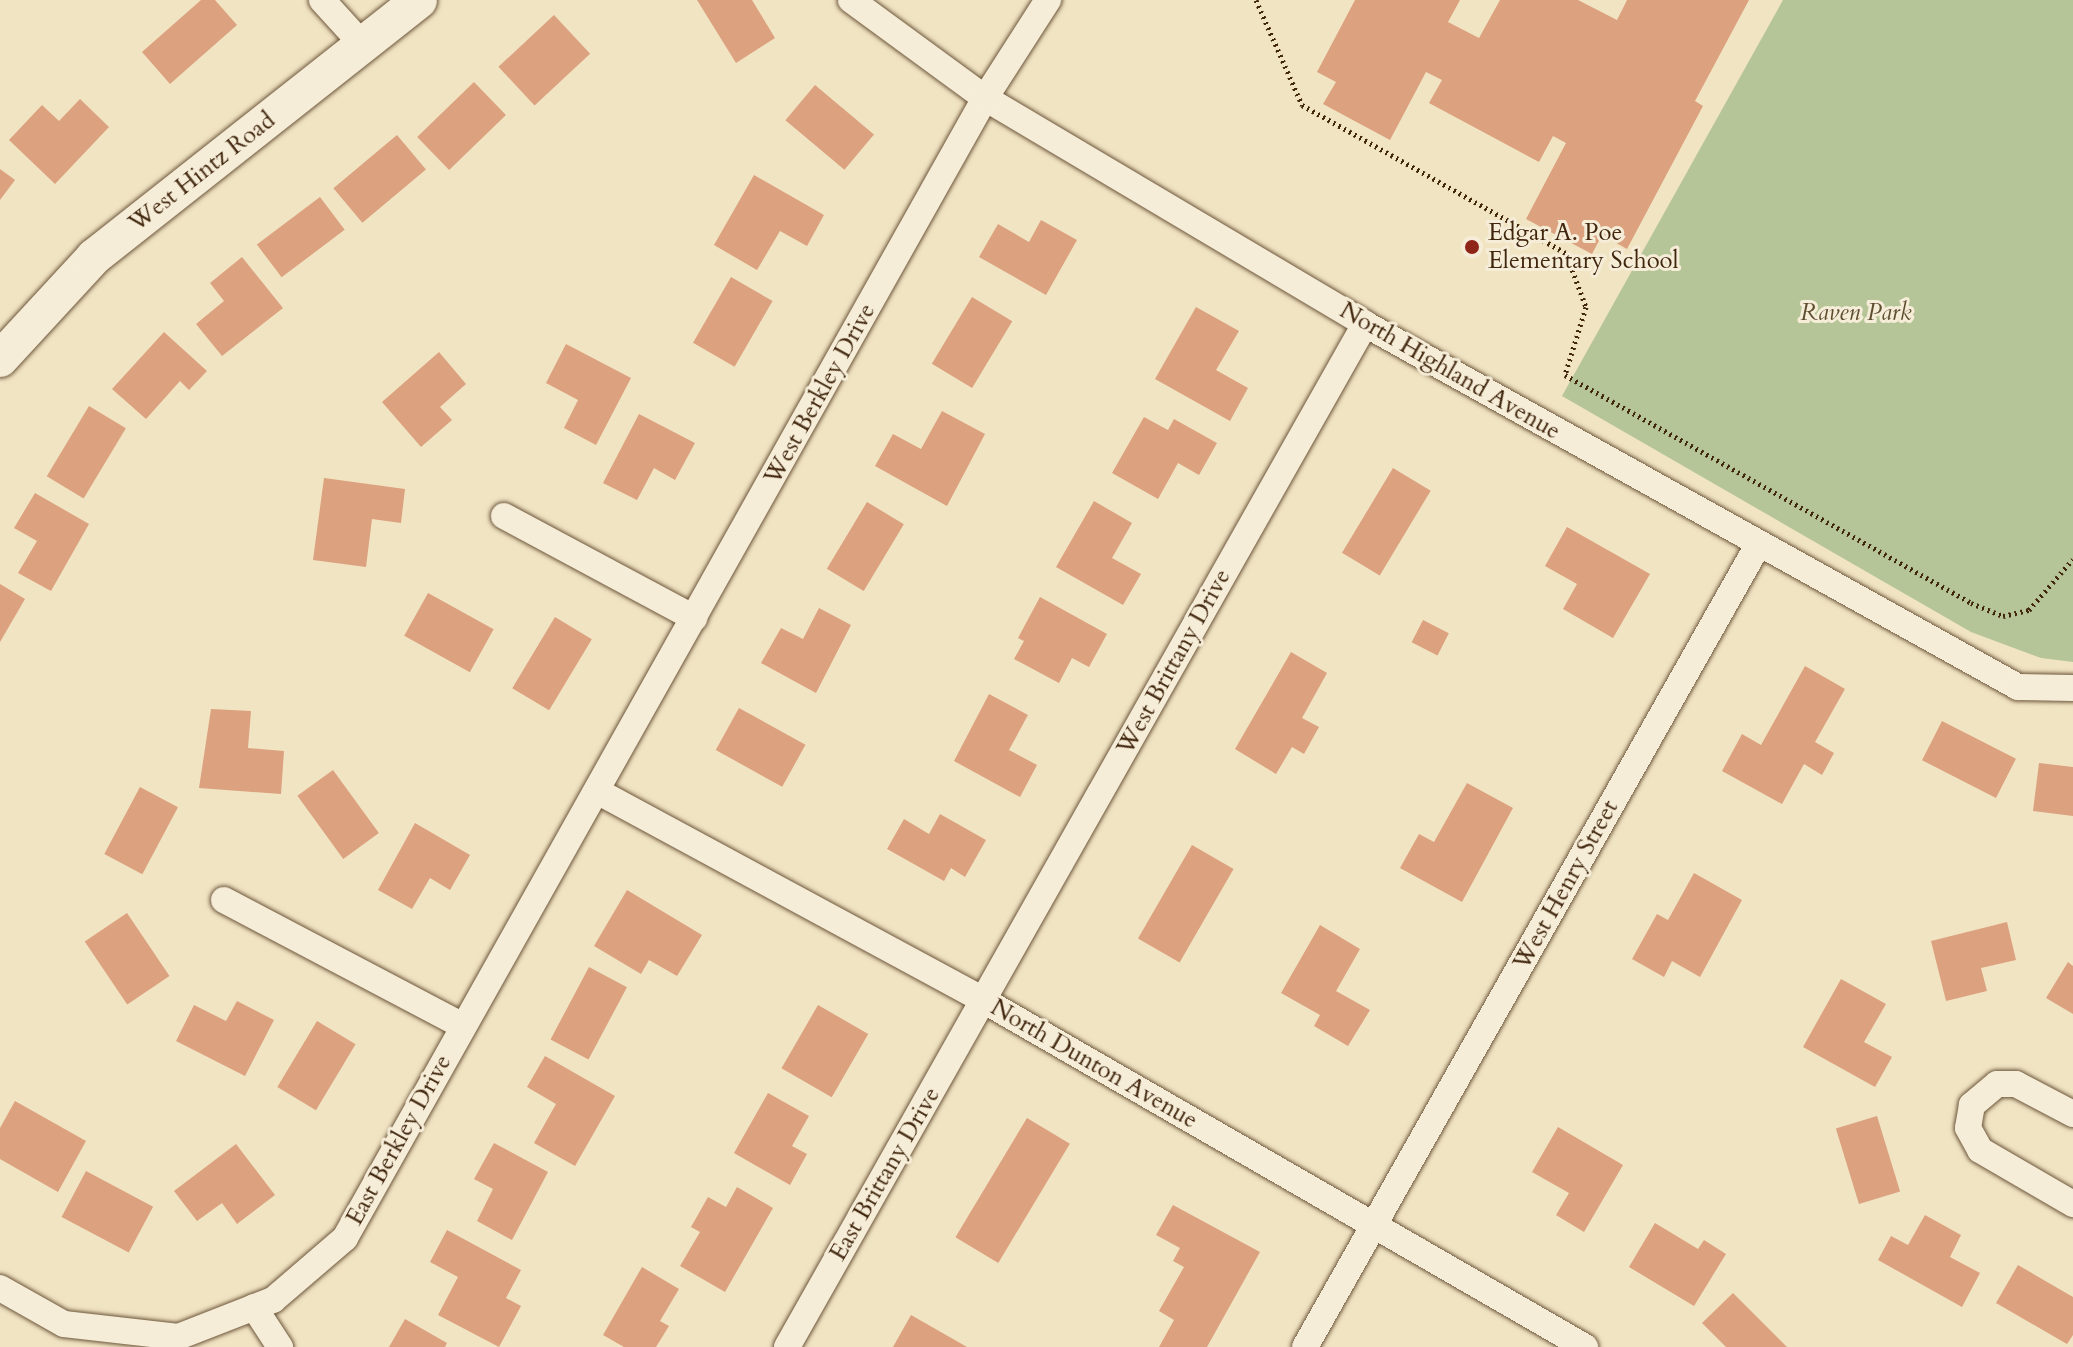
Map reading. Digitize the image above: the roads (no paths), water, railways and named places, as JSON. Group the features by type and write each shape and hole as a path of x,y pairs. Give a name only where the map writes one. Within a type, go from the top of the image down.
{"street":[{"path":"322,0 363,45"},
{"name":"West Hintz Road","path":"0,359 94,257 419,0"},
{"name":"North Highland Avenue","path":"851,0 985,98 1365,324 2018,687 2073,688"},
{"name":"West Berkley Drive","path":"597,791 985,98 1048,0"},
{"name":"West Brittany Drive","path":"983,1000 1365,324"},
{"path":"504,516 694,618"},
{"name":"West Henry Street","path":"1305,1347 1758,545"},
{"name":"North Dunton Avenue","path":"597,791 983,1000 1585,1347"},
{"name":"East Berkley Drive","path":"0,1288 64,1324 178,1342 273,1300 345,1238 461,1025 597,791"},
{"name":"East Berkley Drive","path":"224,900 461,1025"},
{"name":"East Brittany Drive","path":"787,1347 983,1000"},
{"path":"2073,1114 2016,1084 1997,1084 1972,1105 1968,1128 1980,1150 2073,1204"},
{"path":"254,1307 280,1347"}],"place":[{"name":"Edgar A. Poe Elementary School","path":"1472,247"}],"park label":[{"name":"Raven Park","path":"1856,313"}]}
